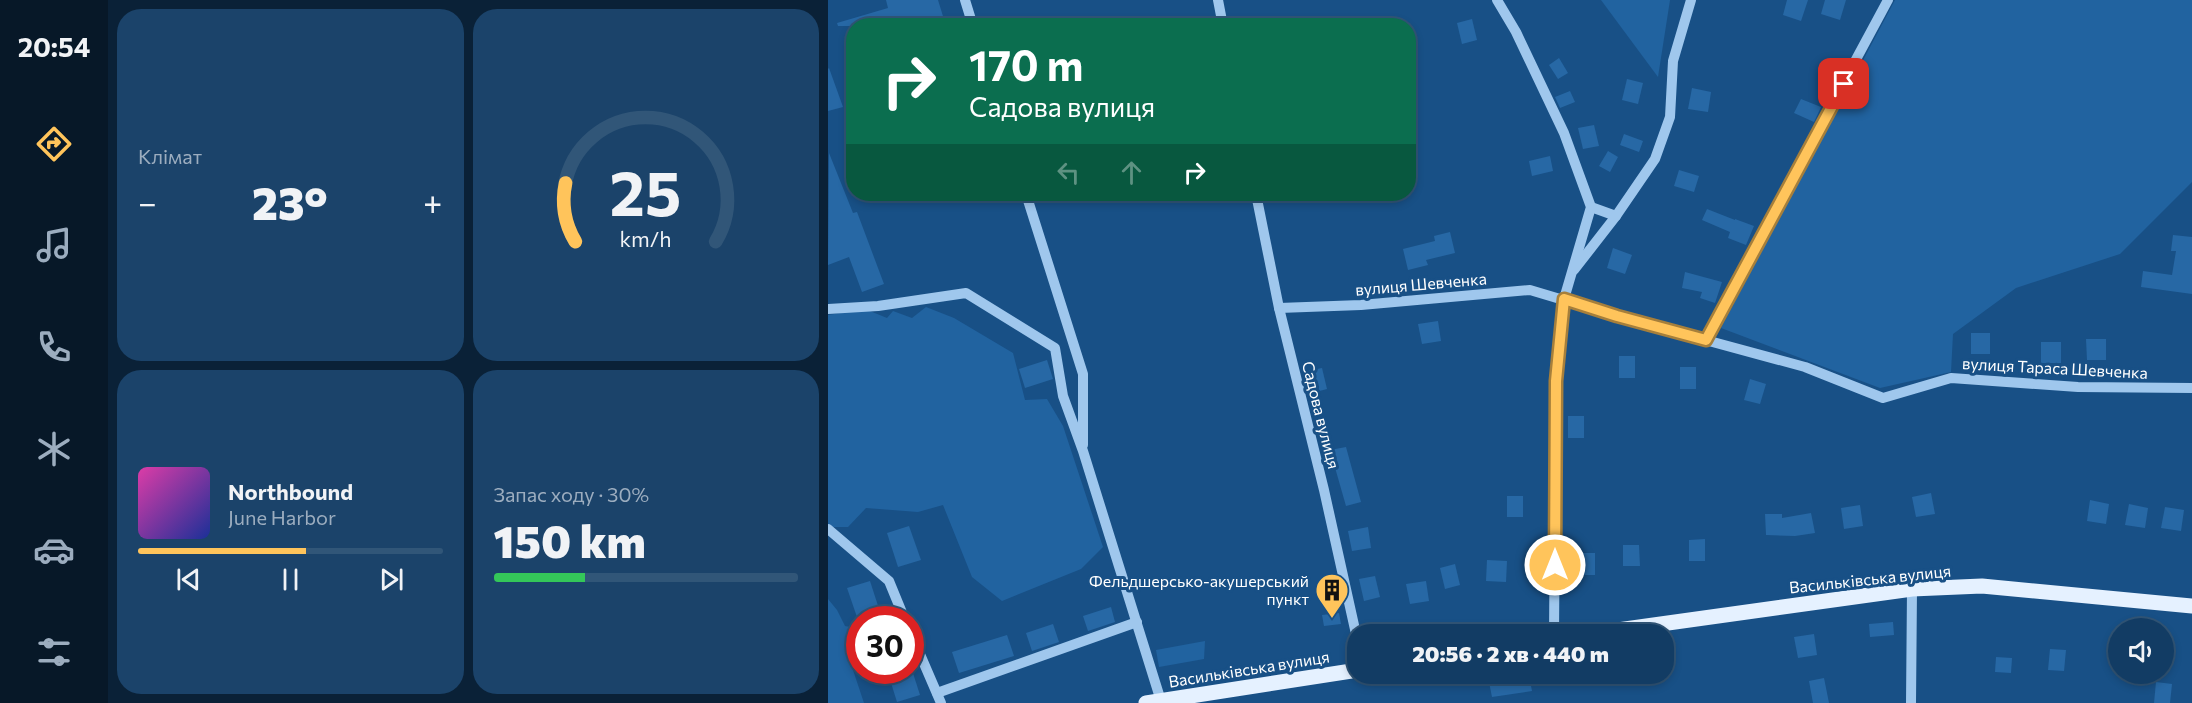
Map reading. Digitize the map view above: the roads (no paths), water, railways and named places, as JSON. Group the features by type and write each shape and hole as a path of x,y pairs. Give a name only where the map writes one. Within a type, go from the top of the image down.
{"main road":[{"name":"Васильківська вулиця","path":"1661,624 1912,589 1982,586 2192,606"},
{"name":"Васильківська вулиця","path":"1153,702 1347,672"}],"street":[{"path":"965,0 971,18"},
{"path":"1218,0 1221,18"},
{"path":"1497,0 1564,133 1591,207 1564,299 1556,381 1554,624"},
{"path":"1572,273 1656,159 1670,117 1673,61 1691,0"},
{"path":"1564,299 1706,340 1888,0"},
{"path":"1028,201 1083,374 1083,451"},
{"name":"Садова вулиця","path":"1257,201 1279,308 1324,490 1354,624"},
{"path":"1591,207 1616,216"},
{"name":"вулиця Шевченка","path":"1279,308 1361,305 1530,290 1564,299"},
{"path":"828,309 878,306 966,293 1055,348 1063,396 1083,451 1137,622 1153,702"},
{"name":"вулиця Тараса Шевченка","path":"1706,340 1805,366 1883,398 1951,378 2078,387 2192,388"},
{"path":"828,529 889,581 899,606"},
{"path":"1911,703 1912,589"},
{"path":"924,663 939,698 1137,622"}],"place":[{"name":"Фельдшерсько-акушерський пункт","path":"1332,619"}]}
